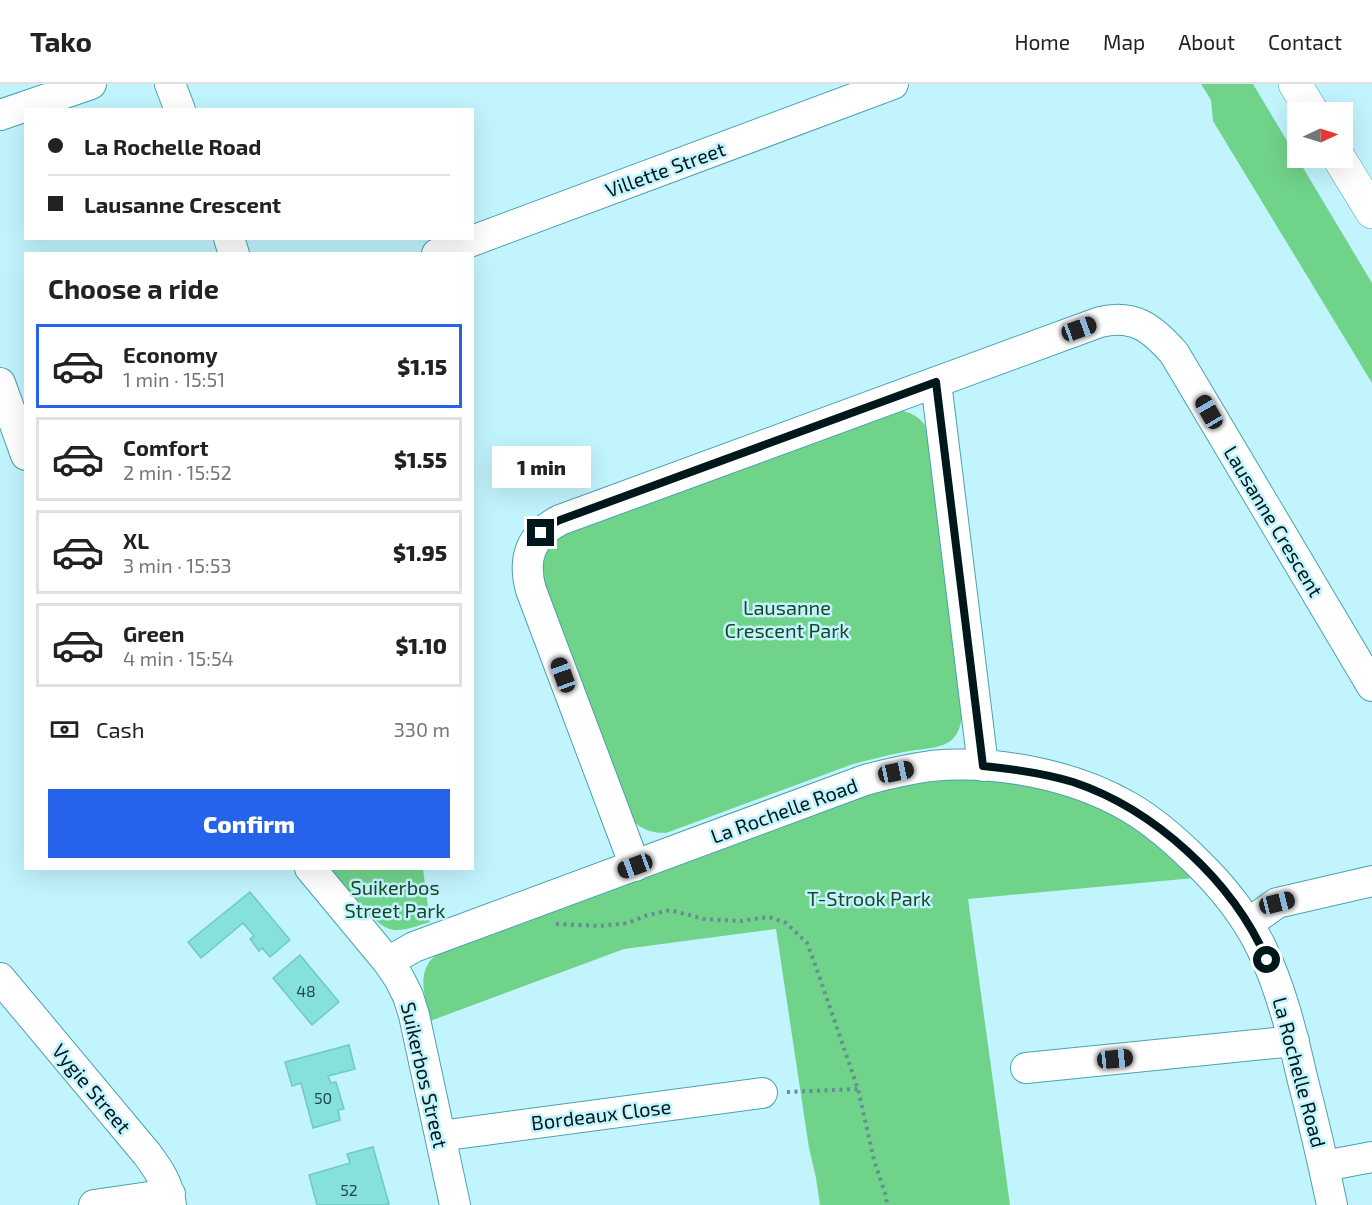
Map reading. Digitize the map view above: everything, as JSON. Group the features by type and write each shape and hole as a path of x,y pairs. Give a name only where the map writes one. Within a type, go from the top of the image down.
{"highway":[{"path":"1295,84 1306,102"},
{"path":"1345,168 1372,212"}],"street":[{"path":"0,115 91,84"},
{"path":"170,84 179,108"},
{"name":"Villette Street","path":"442,252 893,84"},
{"name":"Lausanne Crescent","path":"635,866 531,590 527,566 534,542 541,533 560,520 1112,319 1125,319 1140,323 1160,336 1174,353 1372,686"},
{"path":"936,382 983,766"},
{"path":"0,383 5,413 24,451"},
{"name":"La Rochelle Road","path":"388,962 414,947 865,780 933,766 983,766 1044,774 1073,782 1102,794 1129,807 1156,826 1205,870 1249,923 1272,972 1294,1041 1332,1205"},
{"name":"Suikerbos Street","path":"312,870 388,962 399,978 411,1006 455,1205"},
{"path":"1249,923 1277,903 1372,881"},
{"name":"Vygie Street","path":"0,978 147,1154 163,1178 171,1200"},
{"path":"1026,1068 1294,1041"},
{"name":"Bordeaux Close","path":"440,1136 762,1093"},
{"path":"1324,1166 1372,1157"},
{"path":"94,1205 171,1200"}],"path":[{"path":"525,906 538,923 561,925 600,926 628,923 669,910 704,919 741,921 769,917 786,923 807,943 858,1089 887,1205"},
{"path":"762,1093 858,1089"}],"green space":[{"path":"1201,84 1253,84 1287,141 1287,168 1303,168 1372,283 1372,383 1213,121 1211,100"},
{"name":"Lausanne Crescent Park","path":"895,410 914,415 927,428 962,711 957,734 944,745 853,764 666,833 652,832 640,827 633,821 540,574 544,553 556,537"},
{"name":"T-Strook Park","path":"939,779 1003,781 1041,788 1077,800 1113,815 1145,835 1194,878 968,899 1010,1205 820,1205 809,1148 776,929 624,949 430,1021 424,992 424,974 432,959 440,952 875,791"},
{"name":"Suikerbos Street Park","path":"332,870 423,870 430,922 403,930 394,930 368,914"}],"building":[{"path":"250,892 290,940 270,957 262,948 259,951 250,939 254,936 243,923 201,958 188,942"},
{"path":"300,955 339,1002 312,1025 273,978"},
{"path":"349,1045 355,1069 328,1076 331,1083 336,1082 344,1109 338,1110 340,1120 313,1128 301,1083 292,1086 285,1062"},
{"path":"373,1147 389,1204 317,1205 309,1175 350,1163 347,1154"}],"route":[{"path":"541,533 560,520 936,382 983,766 1044,774 1073,782 1129,807 1182,847 1205,870 1249,923 1267,960"}]}
